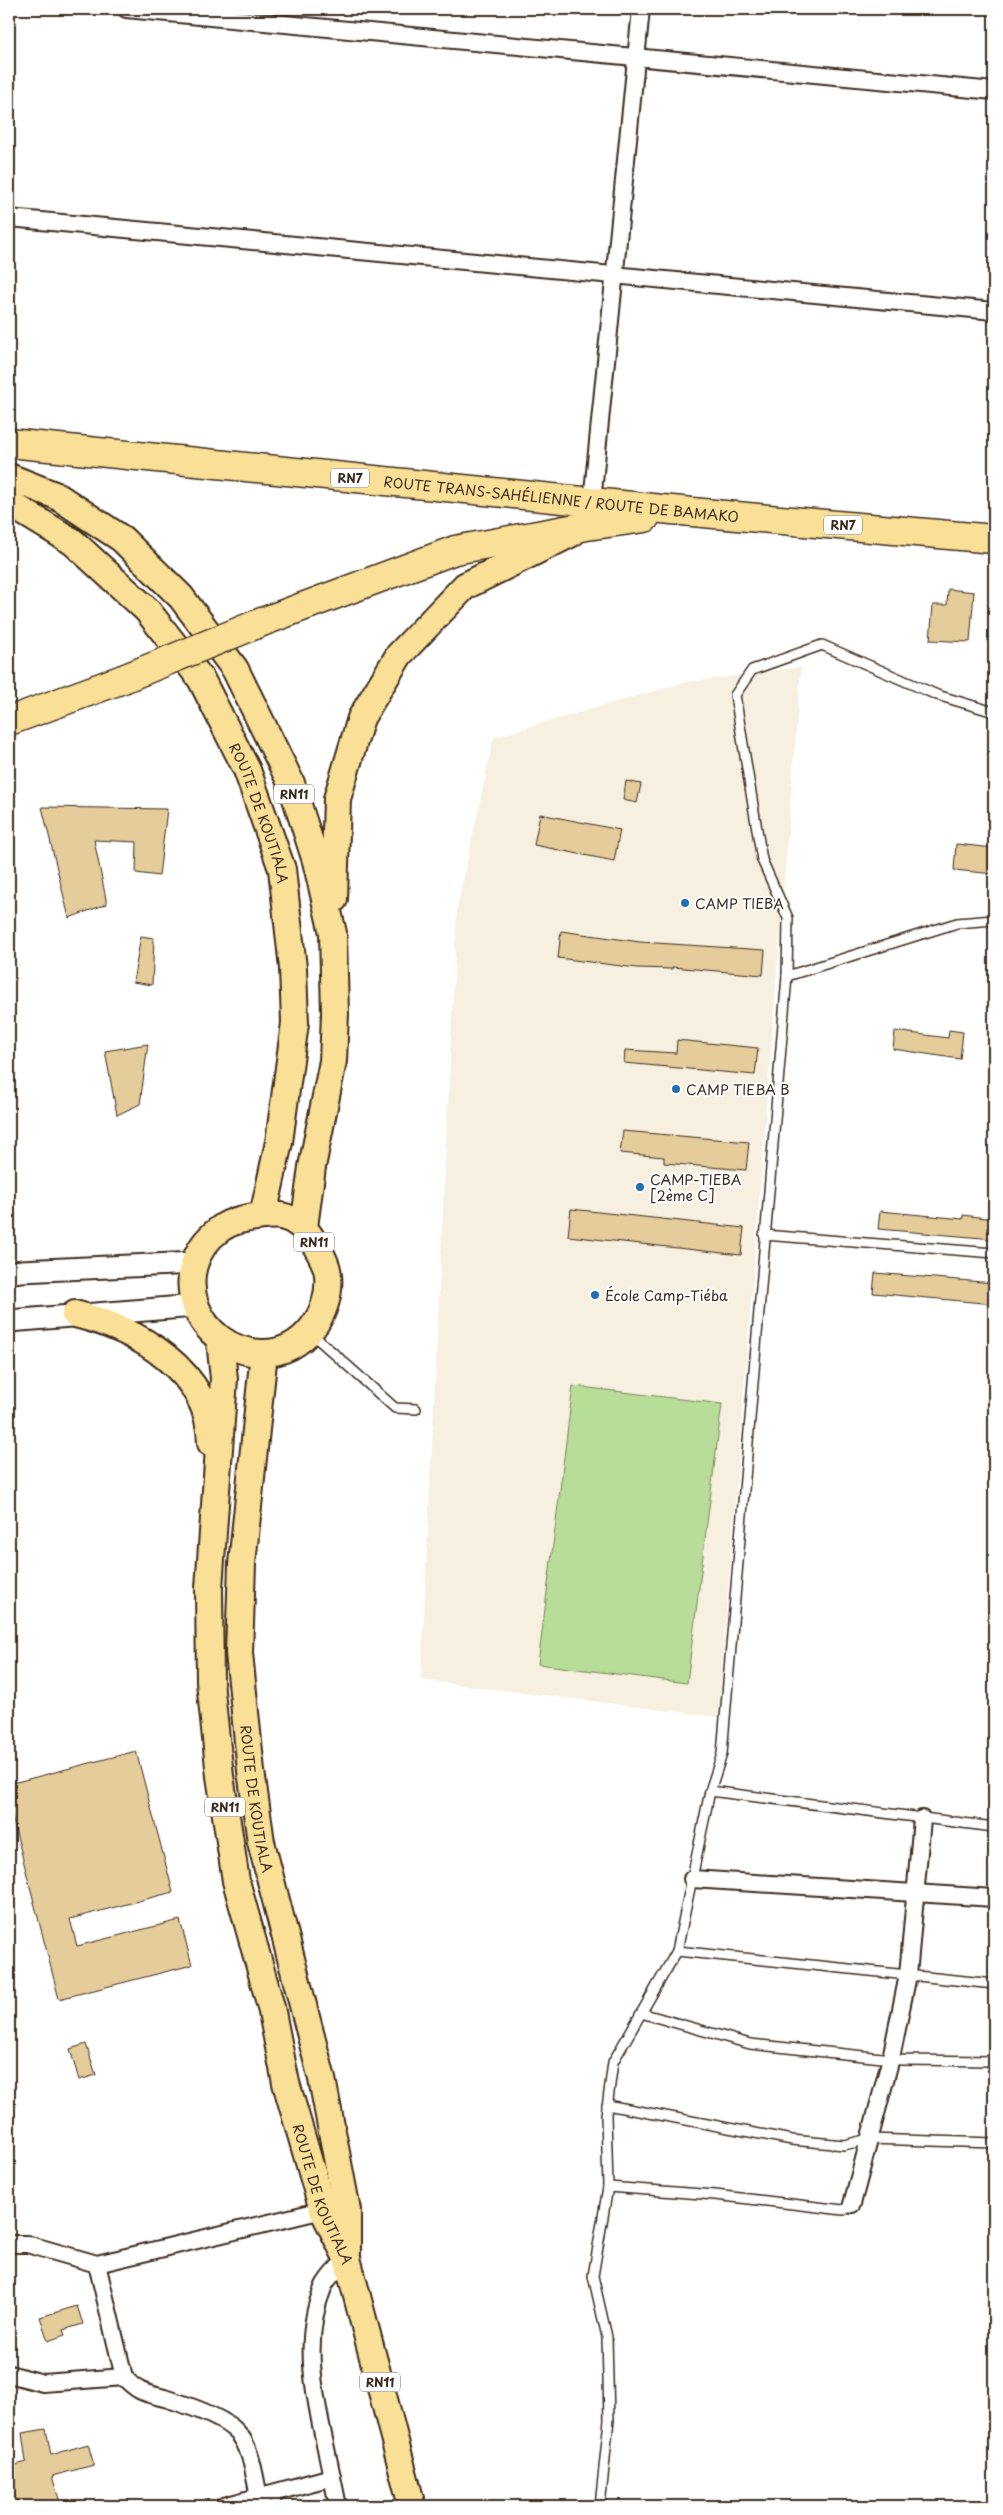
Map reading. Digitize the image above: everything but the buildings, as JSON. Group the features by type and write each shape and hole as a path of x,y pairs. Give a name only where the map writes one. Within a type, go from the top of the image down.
{"highway":[{"name":"ROUTE TRANS-SAHÉLIENNE / ROUTE DE BAMAKO","path":"9,443 589,514 692,512 994,539"},
{"path":"9,721 262,622 455,550 589,514"}],"main road":[{"name":"RN11","path":"9,477 56,496 122,539 181,597 235,669 291,783 316,862 333,933"},
{"name":"ROUTE DE KOUTIALA","path":"9,503 73,542 147,610 201,679 247,770 282,869 293,968 295,1023 279,1142 262,1216"},
{"name":"RN11","path":"304,1227 312,1167 333,1061 335,1014 333,933 337,799 361,718 399,655 464,586 589,514"},
{"name":"RN11","path":"262,1216 281,1216 304,1227 320,1252 328,1274 328,1297 319,1319 304,1337 284,1349 264,1353 239,1350 220,1340 204,1325 195,1306 191,1284 195,1263 204,1244 220,1229 239,1220 262,1216"},
{"path":"75,1314 102,1321 139,1337 170,1360 196,1392 211,1435 212,1523"},
{"name":"ROUTE DE KOUTIALA","path":"220,1340 224,1379 208,1588 210,1682 220,1776 236,1881 271,2007 286,2083 323,2210 347,2258"},
{"name":"ROUTE DE KOUTIALA","path":"264,1353 242,1564 240,1653 251,1771 262,1842 322,2079 347,2210 347,2258"},
{"name":"RN11","path":"347,2258 412,2506"}],"street":[{"path":"126,9 994,91"},
{"path":"589,514 641,9"},
{"path":"9,218 994,310"},
{"path":"9,1273 195,1263"},
{"path":"9,1321 75,1314 195,1306"},
{"path":"852,2204 890,2058 908,1975 922,1819"},
{"path":"692,1879 994,1898"},
{"path":"9,2244 27,2244 97,2264 323,2210"},
{"path":"338,2506 312,2373 313,2321 323,2286 347,2258"},
{"path":"97,2264 124,2377 134,2389 170,2400 211,2416 238,2432 270,2499"},
{"path":"9,2374 43,2383 124,2377"},
{"path":"224,2506 270,2499 332,2478"}],"lane":[{"path":"600,2506 609,2420 607,2337 593,2276 608,2187 607,2106 613,2062 677,1951 710,1791 722,1754 787,976 788,918 762,860 735,695 752,670 822,646 937,695 994,712"},
{"path":"787,976 957,923 994,920"},
{"path":"764,1235 994,1253"},
{"path":"309,1331 396,1408 416,1409"},
{"path":"710,1791 922,1819 994,1826"},
{"path":"677,1951 994,1984"},
{"path":"641,2013 750,2044 890,2058 994,2061"},
{"path":"607,2106 792,2140 844,2145 869,2139 994,2143"},
{"path":"608,2187 715,2195 844,2210 852,2204"}],"shaded area":[{"name":"École Camp-Tiéba","path":"801,667 718,1717 421,1680 457,909 494,737 682,683"}],"green space":[{"path":"573,1386 722,1404 687,1683 538,1664"}],"place":[{"name":"CAMP TIEBA","path":"685,903"},
{"name":"CAMP TIEBA B","path":"676,1089"},
{"name":"CAMP-TIEBA [2ème C]","path":"640,1187"},
{"name":"École Camp-Tiéba","path":"595,1295"}]}
